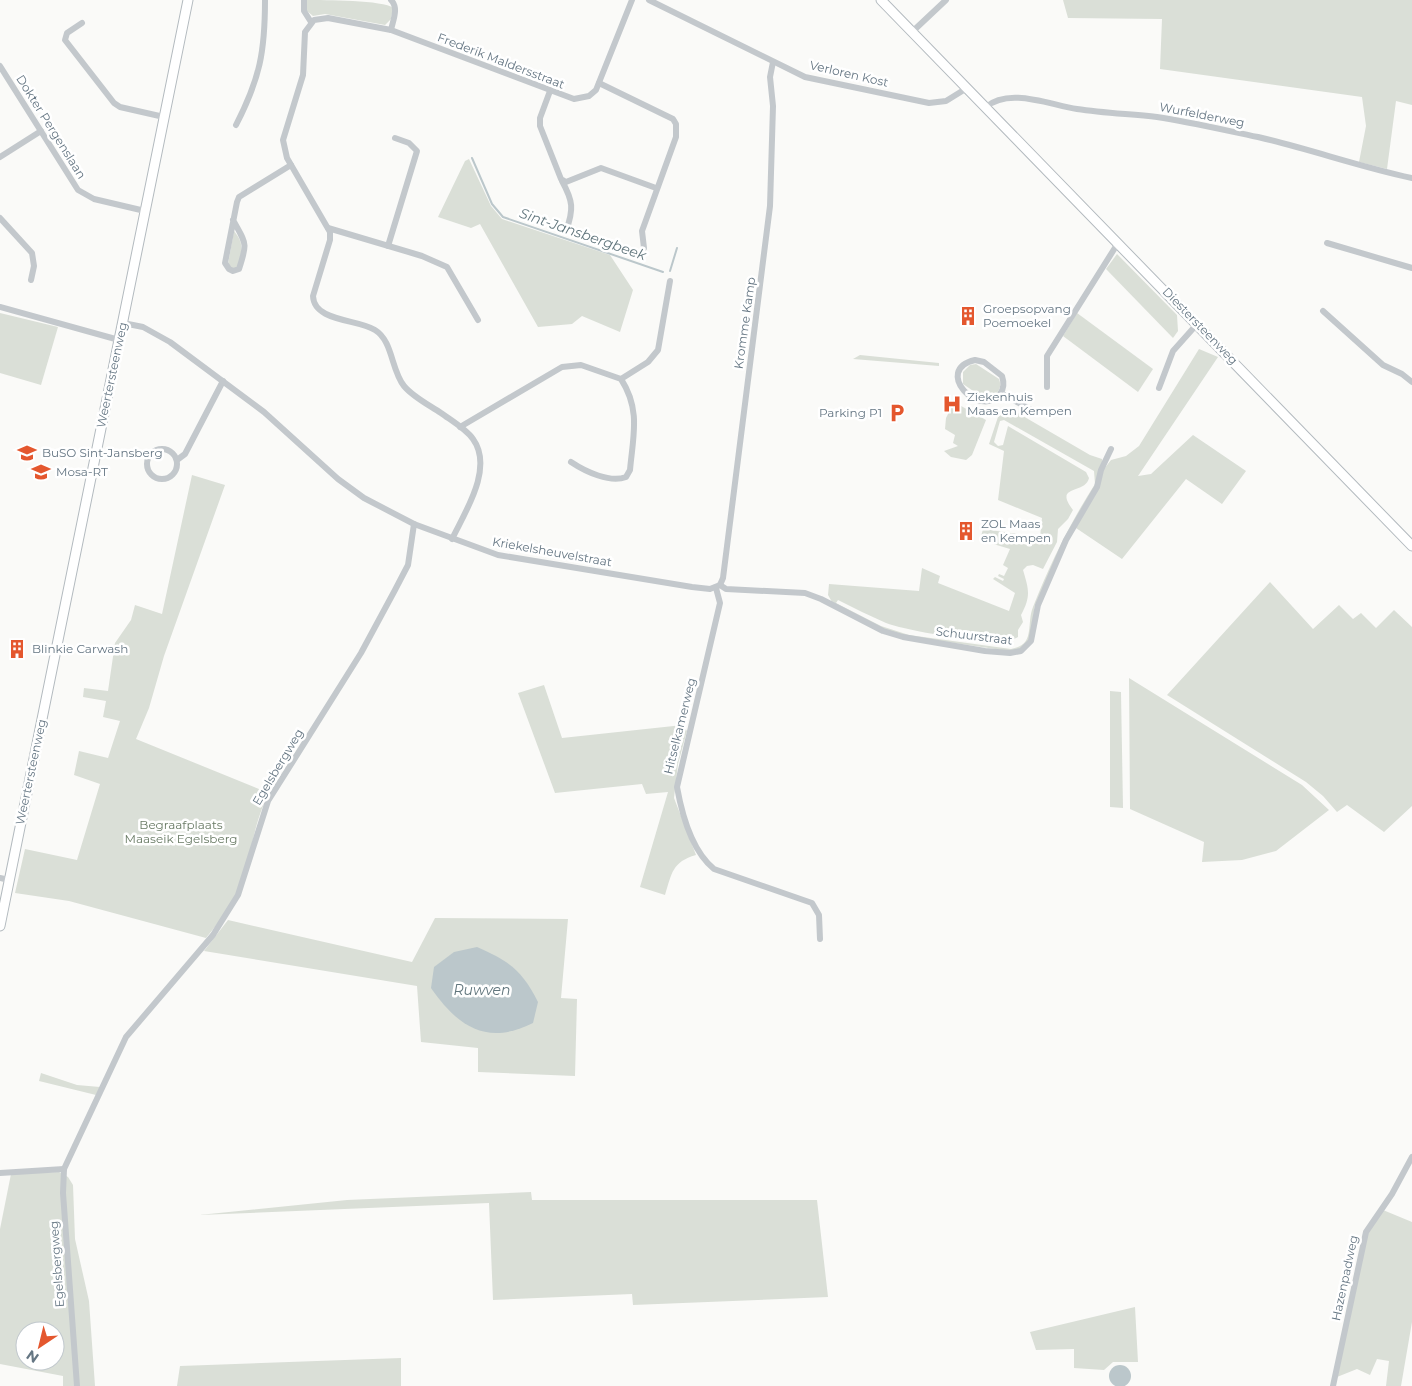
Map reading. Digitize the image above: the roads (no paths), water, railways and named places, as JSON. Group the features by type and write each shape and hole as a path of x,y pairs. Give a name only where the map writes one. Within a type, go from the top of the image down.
{"main road":[{"name":"Weertersteenweg","path":"0,926 5,879 119,340 188,0"},
{"name":"Diestersteenweg","path":"881,0 1198,323 1412,546"}],"street":[{"path":"236,126 252,92 261,66 265,38 265,0"},
{"path":"304,0 304,12 312,22 305,32 303,75 283,140 284,150 291,165 328,228 330,240 313,296 315,307 325,313 366,326 380,334 386,340 399,379 406,388 460,427 474,440 478,450 479,483 452,539"},
{"path":"391,0 396,5 396,10 391,30"},
{"name":"Frederik Maldersstraat","path":"312,22 328,18 391,30 574,100 589,96 596,90 632,0"},
{"name":"Verloren Kost","path":"649,0 805,77 929,103 946,101 967,88"},
{"path":"912,32 946,0"},
{"path":"82,23 67,33 65,40 114,103 120,107 164,117"},
{"name":"Kromme Kamp","path":"718,586 723,578 770,206 773,106 770,76 773,62"},
{"name":"Dokter Pergenslaan","path":"0,66 81,193 94,199 145,210"},
{"path":"599,83 673,119 676,124 676,137 642,231 644,248"},
{"path":"550,91 540,118 540,126 570,195 573,212 566,231"},
{"name":"Wurfelderweg","path":"986,107 1003,98 1014,98 1057,104 1076,109 1158,118 1291,145 1412,178"},
{"path":"0,156 41,131"},
{"path":"388,246 417,151 409,143 394,138"},
{"path":"233,220 245,241 246,248 239,269 233,271 225,263 233,220 239,198 291,165"},
{"path":"561,178 566,182 601,168 656,188"},
{"path":"0,218 32,253 34,266 31,280"},
{"path":"328,228 439,262 447,267 478,320"},
{"path":"1047,386 1047,356 1118,243"},
{"path":"1327,243 1412,268"},
{"path":"621,380 648,362 658,350 670,281"},
{"path":"0,307 119,340"},
{"path":"1323,311 1383,364 1402,374 1412,382"},
{"name":"Kriekelsheuvelstraat","path":"122,323 140,326 158,335 264,412 314,460 344,484 364,498 414,524 498,555 692,587 718,586"},
{"path":"1159,388 1173,351 1198,323"},
{"path":"972,360 984,362 1002,376 1003,386 1001,393 991,401 977,399 964,391 958,384 960,369 972,360"},
{"path":"460,427 562,367 572,364 581,365 621,380 633,401 635,414 630,470 626,477 618,480 604,477 571,462"},
{"path":"177,460 168,450 159,449 151,454 147,468 156,479 166,479 174,474 177,460 185,454 223,381"},
{"path":"1001,393 1038,414"},
{"name":"Schuurstraat","path":"718,586 726,589 777,590 812,595 883,631 903,637 985,651 1021,652 1031,641 1038,605 1066,540 1097,488 1101,470 1111,449"},
{"name":"Egelsbergweg","path":"77,1386 63,1194 64,1170 126,1037 213,935 238,895 268,801 361,653 395,590 408,565 414,524"},
{"name":"Hitselkamerweg","path":"718,586 720,603 677,787 681,810 702,859 714,869 812,903 819,916 820,940"},
{"name":"Hazenpadweg","path":"1333,1386 1366,1232 1392,1194 1412,1157"},
{"path":"0,1173 64,1170"}],"water":[{"name":"Ruwven","path":"477,947 506,962 526,982 538,1002 533,1023 517,1030 501,1033 488,1032 475,1029 463,1022 441,1002 431,988 434,967 454,952"},
{"path":"1116,1365 1124,1365 1131,1372 1131,1380 1124,1387 1116,1387 1109,1380 1109,1372"}],"waterway":[{"name":"Sint-Jansbergbeek","path":"472,158 492,204 503,217 663,272"},
{"name":"Sint-Jansbergbeek","path":"670,271 677,248"}],"place":[{"name":"Groepsopvang Poemoekel","path":"968,316"},
{"name":"Ziekenhuis Maas en Kempen","path":"952,404"},
{"name":"Parking P1","path":"897,413"},
{"name":"BuSO Sint-Jansberg","path":"27,453"},
{"name":"Mosa-RT","path":"41,472"},
{"name":"ZOL Maas en Kempen","path":"966,531"},
{"name":"Blinkie Carwash","path":"17,649"}],"park label":[{"name":"Begraafplaats Maaseik Egelsberg","path":"181,832"}]}
